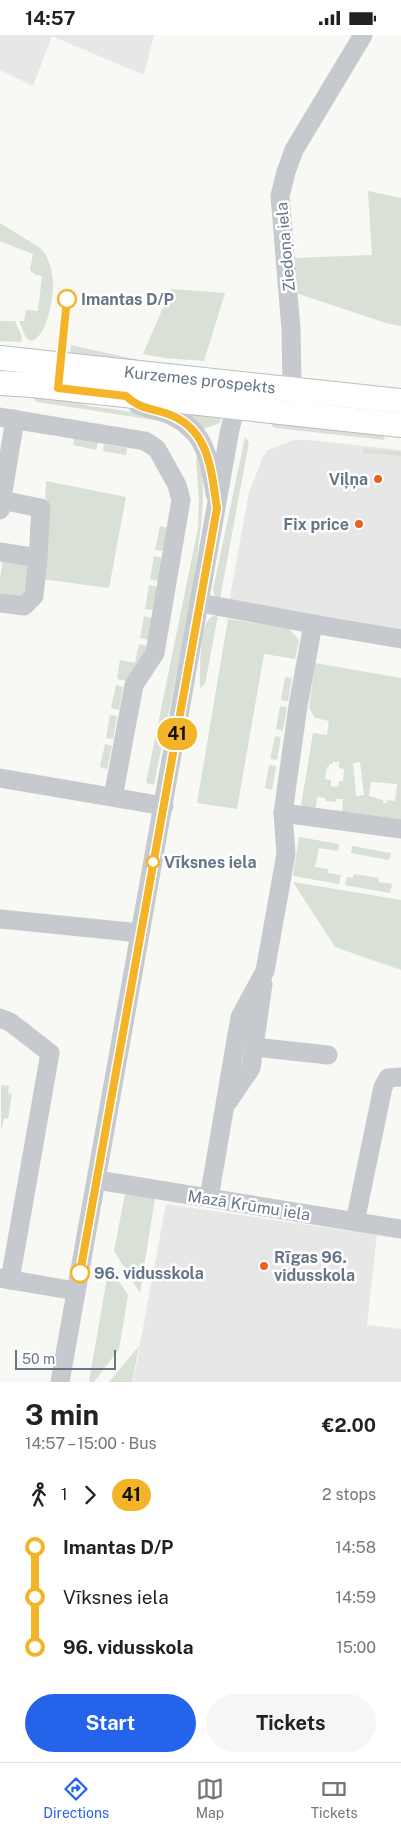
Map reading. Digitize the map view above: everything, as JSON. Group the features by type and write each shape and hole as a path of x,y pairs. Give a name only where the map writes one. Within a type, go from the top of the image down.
{"main road":[{"name":"Kurzemes prospekts","path":"0,357 401,401"},
{"name":"Kurzemes prospekts","path":"0,383 401,425"}],"street":[{"name":"Ziedoņa iela","path":"292,389 291,329 280,196 294,150 363,35"},
{"path":"60,1382 230,429 237,408 241,384"},
{"path":"126,396 134,403 146,409 161,411 175,416 188,425 198,437 207,453 217,508"},
{"path":"0,603 24,606 34,596 41,508 1,505 7,418 145,441 157,449 177,485 181,500 155,653 134,685 113,797"},
{"path":"0,552 38,558"},
{"path":"200,603 313,625 401,639"},
{"path":"224,1108 251,1068 265,971 286,854 283,813 298,706 313,625"},
{"path":"0,778 164,806"},
{"path":"283,813 401,829"},
{"path":"0,919 140,933"},
{"path":"209,1198 240,1017 265,971"},
{"path":"0,1017 10,1022 50,1053 5,1279 76,1291"},
{"path":"254,1047 328,1055"},
{"path":"355,1222 383,1087 388,1078 401,1077"},
{"name":"Mazā Krūmu iela","path":"97,1180 401,1229"}],"shaded area":[{"path":"0,35 154,35 144,75 52,36 33,86 0,70"},
{"path":"368,191 401,198 401,326 389,324 296,293 294,258 372,255"},
{"path":"0,223 40,248 51,268 53,288 51,306 41,332 37,338 31,341 26,338 19,321 24,321 26,310 38,311 42,276 34,274 30,270 33,254 0,241"},
{"path":"171,289 225,293 204,361 143,354"},
{"path":"0,321 15,321 22,337 21,342 0,341"},
{"path":"71,345 148,362 179,366 70,356"},
{"path":"35,393 46,394 90,406 155,415 190,436 186,439 179,431 161,421 37,402 34,399"},
{"path":"184,410 221,416 220,423 200,430"},
{"path":"272,420 381,431 385,440 276,428 272,426"},
{"path":"245,437 249,442 220,599 215,596 213,590"},
{"path":"74,438 98,443 96,450 73,445"},
{"path":"294,440 401,450 401,632 229,602 249,492 263,457 268,450"},
{"path":"104,444 127,448 126,455 103,451"},
{"path":"363,448 401,452 401,456 363,453"},
{"path":"200,457 203,486 201,529 181,652 154,785 146,783 198,528 199,501 196,458"},
{"path":"46,481 126,497 109,588 42,579"},
{"path":"160,526 168,528 164,551 155,550"},
{"path":"154,556 163,558 159,581 150,579"},
{"path":"3,559 22,562 29,566 25,597 0,598"},
{"path":"149,585 158,587 154,610 145,609"},
{"path":"218,615 205,684 200,688 201,651 204,630 210,618"},
{"path":"144,616 153,618 149,640 140,638"},
{"path":"228,619 289,629 299,640 295,659 264,654 237,809 197,803"},
{"path":"139,644 148,646 147,649 126,681 117,679 120,660 135,663"},
{"path":"315,663 401,678 401,824 302,808 313,733 327,735 329,721 315,718 309,708","holes":["333,762 339,762 339,768 344,769 343,781 339,781 338,787 331,786 331,780 325,779 327,767 329,767 329,764","360,762 364,795 356,796 353,763","371,782 397,784 395,801 387,800 387,803 383,803 383,800 369,796","317,797 325,798 325,801 336,802 336,799 343,799 342,811 316,808"]},
{"path":"285,677 292,678 288,701 281,700"},
{"path":"116,685 123,687 119,710 111,708"},
{"path":"280,706 287,707 283,731 276,729"},
{"path":"110,715 117,716 113,739 106,738"},
{"path":"275,736 281,737 277,760 270,759"},
{"path":"105,744 112,746 107,769 100,767"},
{"path":"269,765 276,766 272,790 265,788"},
{"path":"299,837 339,844 338,851 319,848 315,867 328,869 328,873 341,875 339,884 293,876"},
{"path":"352,846 391,853 389,860 351,853"},
{"path":"354,874 379,878 379,882 392,884 390,893 345,885 347,877 353,878"},
{"path":"293,882 401,900 401,970 335,947"},
{"path":"1,1085 9,1086 8,1093 12,1094 8,1119 4,1118 1,1131"},
{"path":"125,1194 155,1198 140,1293 114,1251"},
{"name":"Rīgas 96. vidusskola","path":"166,1204 377,1235 367,1325 401,1329 401,1382 133,1382"},
{"path":"109,1266 128,1295 119,1349 94,1382 89,1382"},
{"path":"139,1346 132,1382 109,1382"}],"bus line":[{"name":"41","path":"67,299 58,388 126,396 134,403 146,409 161,411 175,416 188,425 198,437 207,453 217,508 80,1273"}],"place":[{"name":"Imantas D/P","path":"67,299"},
{"name":"Viļņa","path":"378,479"},
{"name":"Fix price","path":"359,524"},
{"name":"Vīksnes iela","path":"153,862"},
{"name":"Rīgas 96. vidusskola","path":"264,1266"},
{"name":"96. vidusskola","path":"80,1273"}]}
